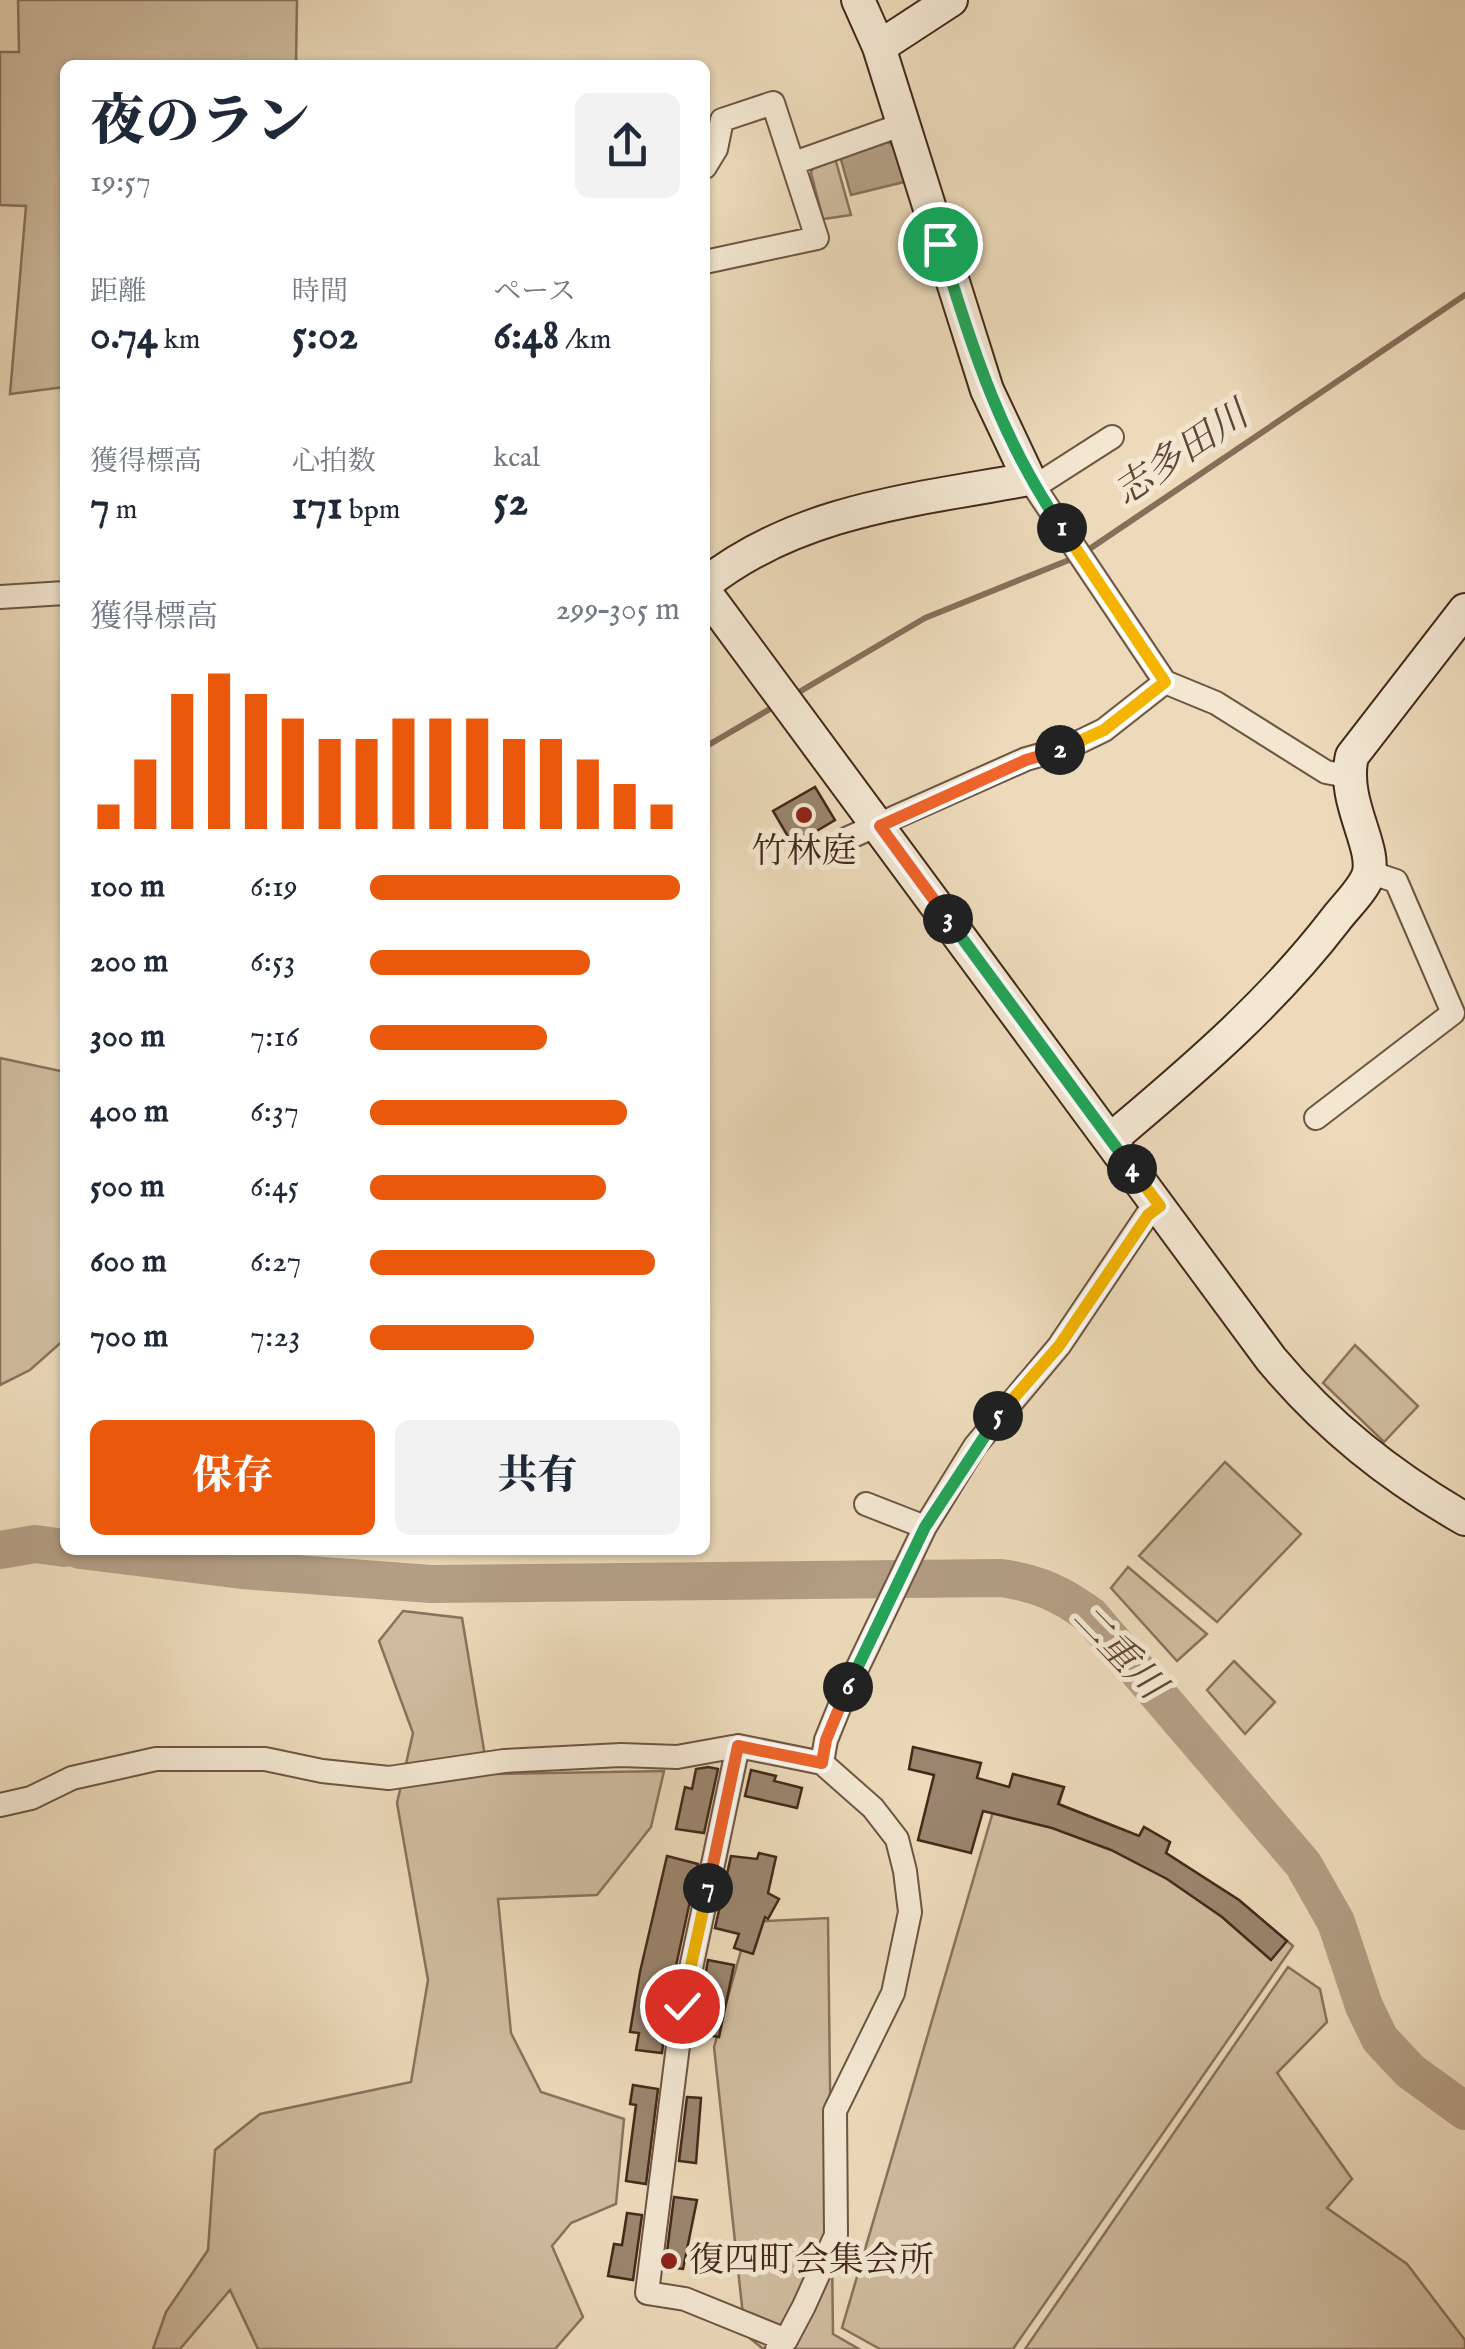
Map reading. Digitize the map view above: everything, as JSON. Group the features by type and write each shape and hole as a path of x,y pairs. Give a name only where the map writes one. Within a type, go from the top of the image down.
{"street":[{"path":"858,0 879,47 987,390 1031,483 1165,682 1216,704 1326,772 1347,776"},
{"path":"879,47 951,0"},
{"path":"710,159 722,120 773,103 817,238 710,261"},
{"path":"794,163 902,125"},
{"path":"710,580 758,546 796,529 850,513 1031,483 1112,437"},
{"path":"0,597 60,593"},
{"path":"710,599 1116,1135 1160,1206 1298,1391 1374,1462 1465,1519"},
{"path":"1116,1135 1264,1003 1318,944 1370,872 1347,776 1352,756 1465,610"},
{"path":"846,839 1104,730 1165,682"},
{"path":"1316,1118 1453,1013 1396,881 1370,872"},
{"path":"822,1763 842,1698 925,1527 975,1446 1059,1346 1148,1215 1160,1206"},
{"path":"866,1504 925,1527"},
{"path":"0,1805 30,1798 72,1778 156,1758 266,1759 322,1771 388,1778 504,1761 622,1755 677,1757 738,1746 822,1763 873,1808 897,1839 910,1912 893,1993 835,2112 836,2235 782,2345 685,2299 646,2293 682,2006 738,1746"}],"shaded area":[{"path":"18,0 297,0 296,60 60,60 60,388 10,394 26,206 0,205 0,52 19,52"},
{"path":"887,142 904,151 912,180 851,195 840,156"},
{"path":"835,158 851,215 823,219 811,173 813,166"},
{"path":"0,1058 60,1071 60,1343 30,1370 0,1385"},
{"path":"1355,1345 1418,1406 1384,1442 1323,1383"},
{"path":"1225,1462 1301,1534 1217,1622 1139,1556"},
{"path":"1128,1567 1207,1634 1177,1661 1111,1588"},
{"path":"403,1611 462,1618 488,1774 664,1771 651,1827 597,1895 498,1899 511,2033 541,2092 624,2119 616,2204 571,2223 552,2246 583,2317 555,2349 258,2349 230,2290 180,2349 153,2349 166,2312 208,2250 215,2150 260,2114 411,2082 428,1980 397,1803 413,1733 379,1641"},
{"path":"1234,1661 1275,1702 1245,1734 1207,1690"},
{"path":"1013,1774 1064,1787 1059,1804 1139,1836 1144,1827 1170,1842 1166,1853 1239,1900 1293,1946 1013,2349 880,2349 842,2328 995,1805 1005,1806"},
{"path":"828,1918 833,2334 859,2349 763,2349 745,2334 714,2047 749,1922"},
{"path":"1288,1967 1320,1989 1327,2022 1277,2073 1352,2179 1327,2208 1407,2264 1465,2340 1465,2349 1025,2349"}],"building":[{"path":"815,787 835,820 793,845 773,811"},
{"path":"913,1747 981,1763 977,1778 1009,1787 1013,1774 1064,1787 1058,1804 1139,1836 1144,1827 1170,1842 1166,1853 1239,1900 1287,1941 1271,1960 1222,1917 1167,1879 1111,1850 1052,1828 983,1811 971,1853 918,1840 934,1775 909,1769"},
{"path":"696,1769 718,1769 704,1833 676,1829 685,1787 692,1789"},
{"path":"751,1770 802,1788 797,1808 745,1796"},
{"path":"759,1853 776,1857 768,1893 779,1899 768,1919 765,1917 753,1954 734,1948 739,1934 715,1928 731,1856 757,1859"},
{"path":"667,1856 698,1864 668,2003 662,2053 636,2050 639,2033 630,2032"},
{"path":"708,1960 734,1965 719,2037 695,2033"},
{"path":"633,2085 658,2089 646,2184 626,2181 636,2105 630,2104"},
{"path":"687,2097 701,2098 696,2163 679,2161"},
{"path":"674,2197 697,2200 683,2269 665,2267"},
{"path":"627,2213 642,2215 633,2280 608,2276 614,2244 622,2245"}],"waterway":[{"name":"志多田川","path":"1085,552 1465,295"},
{"name":"志多田川","path":"794,695 925,618 1074,558"},
{"name":"志多田川","path":"710,744 775,706"},
{"name":"二重川","path":"0,1550 35,1544 60,1547"},
{"name":"二重川","path":"120,1555 242,1570 431,1584 1001,1578 1049,1591 1091,1616 1303,1864 1336,1922 1364,2006 1380,2039 1410,2071 1465,2111"},
{"name":"志多田川","path":"242,1570 247,1555"}],"place":[{"name":"竹林庭","path":"804,815"},
{"name":"復四町会集会所","path":"669,2261"}],"route":[{"path":"682,2006 738,1746 822,1763 842,1698 925,1527 975,1446 1059,1346 1148,1215 1160,1206 880,826 1026,760 1069,747 1104,730 1165,682 1028,479 987,390 940,244"}]}
